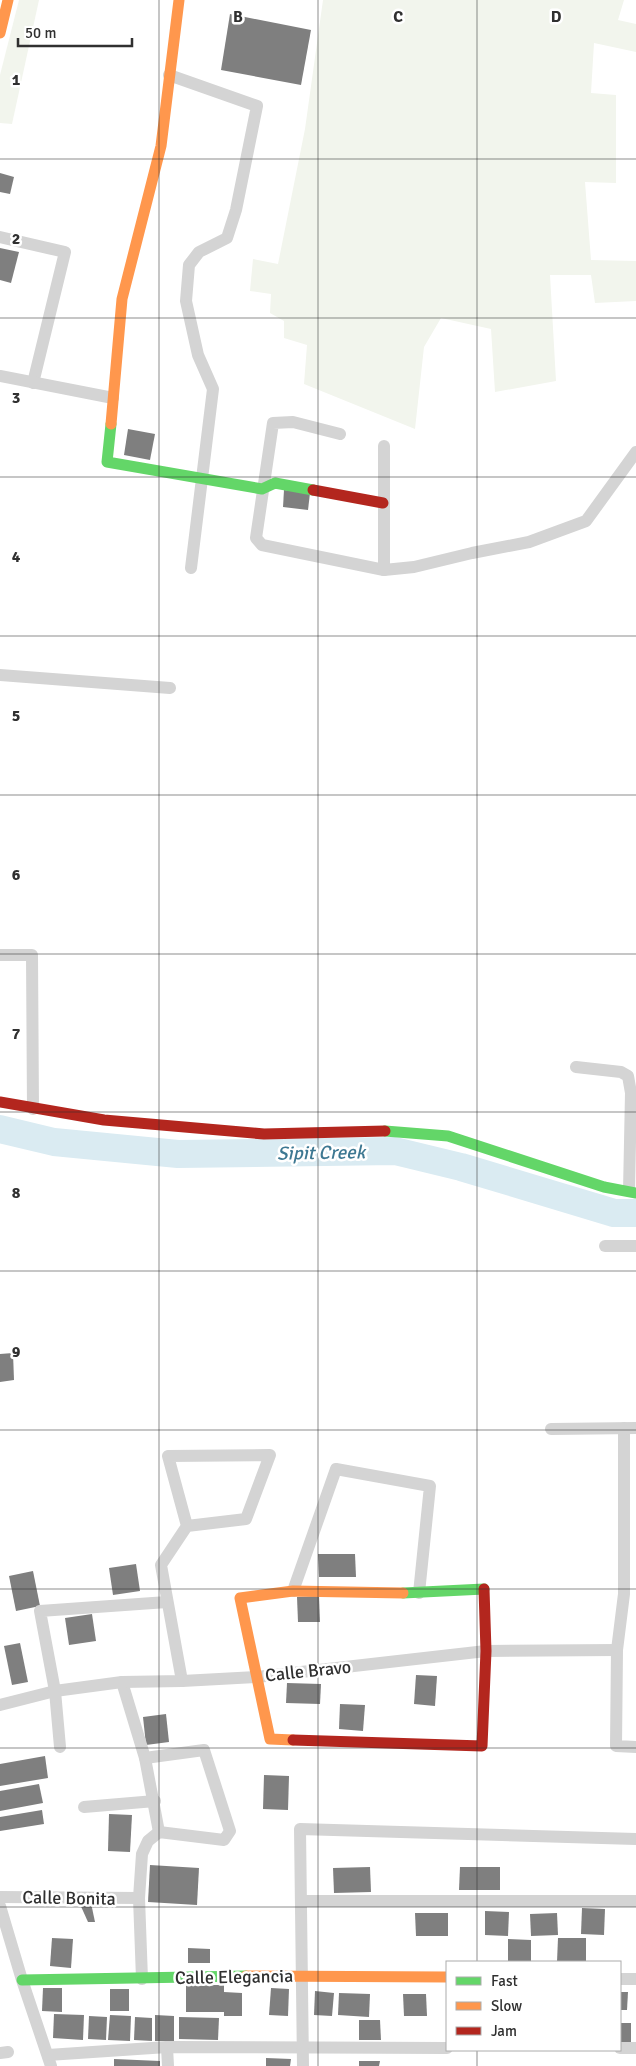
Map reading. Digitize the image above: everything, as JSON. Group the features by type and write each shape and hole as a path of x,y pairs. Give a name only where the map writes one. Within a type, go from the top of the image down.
{"street":[{"path":"0,33 8,0"},
{"path":"179,0 161,146 122,299 107,462 262,489 275,484 383,504"},
{"path":"169,75 257,106 236,210 227,238 199,252 190,265 186,301 198,355 213,389 191,568"},
{"path":"0,237 65,252 33,383"},
{"path":"0,376 113,398"},
{"path":"340,434 292,422 273,424 256,538 262,545 384,570 414,567 529,542 586,521 636,452"},
{"path":"384,446 384,570"},
{"path":"0,675 170,688"},
{"path":"0,955 32,955 33,1109"},
{"path":"0,1102 104,1120 264,1134 388,1131 448,1136 604,1187 632,1192 631,1101 628,1076 621,1072 576,1067"},
{"path":"605,1246 636,1246"},
{"path":"551,1429 630,1428 630,1594 617,1650 616,1746 636,1747"},
{"path":"182,1681 161,1565 187,1526 168,1456 270,1455 246,1519 187,1526"},
{"path":"293,1591 336,1469 430,1486 419,1593"},
{"path":"484,1589 486,1651 482,1746 270,1740 240,1598 293,1591 419,1593 484,1589"},
{"path":"60,1747 55,1691 40,1611 167,1602"},
{"name":"Calle Bravo","path":"0,1705 55,1691 122,1682 257,1677 486,1651 617,1650"},
{"path":"122,1682 145,1758 155,1802 159,1832"},
{"path":"142,1978 139,1898 142,1854 148,1842 159,1832 224,1840 230,1831 204,1750 145,1758"},
{"path":"84,1807 155,1802"},
{"path":"302,2066 300,1829 636,1839"},
{"name":"Calle Bonita","path":"0,1897 139,1898"},
{"path":"301,1901 636,1901"},
{"path":"0,1906 22,1980 50,2060 168,2047 446,2048"},
{"name":"Calle Elegancia","path":"22,1980 302,1975 446,1977"},
{"path":"621,1979 636,1979"},
{"path":"168,2047 168,2066"},
{"path":"621,2048 636,2048"}],"shaded area":[{"path":"19,0 39,0 12,124 0,123 0,75"},
{"path":"323,0 624,0 618,20 636,24 636,52 594,43 591,93 616,95 616,183 585,182 591,260 636,261 636,301 595,303 591,275 550,275 556,381 495,392 491,329 441,318 424,347 415,429 304,384 307,345 284,338 284,321 270,313 271,294 250,291 253,259 278,264 305,129"}],"building":[{"path":"230,14 311,30 301,85 221,70"},
{"path":"0,173 14,177 10,194 0,192"},
{"path":"0,248 19,252 11,283 0,280"},
{"path":"128,429 155,434 150,460 124,455"},
{"path":"284,490 310,493 308,510 283,507"},
{"path":"13,1353 14,1380 0,1382 0,1354"},
{"path":"318,1554 355,1554 356,1577 319,1577"},
{"path":"136,1564 140,1591 113,1595 109,1568"},
{"path":"33,1571 40,1606 16,1611 9,1576"},
{"path":"319,1596 320,1622 298,1622 297,1597"},
{"path":"92,1614 96,1641 69,1645 65,1618"},
{"path":"20,1643 28,1682 12,1685 4,1646"},
{"path":"416,1675 437,1676 435,1706 414,1704"},
{"path":"287,1683 321,1684 320,1704 286,1703"},
{"path":"340,1704 365,1705 363,1731 339,1729"},
{"path":"166,1714 169,1742 146,1745 143,1717"},
{"path":"45,1756 48,1778 0,1786 0,1764"},
{"path":"264,1775 289,1776 288,1810 263,1809"},
{"path":"39,1784 43,1803 0,1811 0,1791"},
{"path":"42,1810 44,1824 0,1831 0,1817"},
{"path":"109,1814 132,1815 130,1852 108,1851"},
{"path":"150,1865 199,1868 197,1905 148,1902"},
{"path":"370,1867 371,1892 334,1893 333,1868"},
{"path":"460,1867 500,1867 500,1890 459,1890"},
{"path":"79,1902 91,1903 95,1922 88,1922"},
{"path":"582,1908 605,1909 604,1935 581,1934"},
{"path":"485,1911 509,1912 508,1936 485,1935"},
{"path":"415,1913 448,1913 448,1936 416,1936"},
{"path":"557,1913 558,1935 531,1936 530,1914"},
{"path":"52,1938 73,1939 71,1968 50,1966"},
{"path":"558,1938 586,1938 586,1961 557,1961"},
{"path":"508,1939 531,1940 531,1961 508,1961"},
{"path":"188,1948 210,1949 210,1963 188,1963"},
{"path":"186,1985 224,1985 224,1992 242,1993 242,2016 224,2016 224,2012 186,2012"},
{"path":"43,1988 62,1988 62,2012 42,2011"},
{"path":"271,1988 289,1989 288,2016 269,2015"},
{"path":"110,1989 129,1989 129,2011 110,2011"},
{"path":"315,1991 334,1993 332,2016 314,2015"},
{"path":"621,1992 628,1992 627,2010 621,2010"},
{"path":"339,1993 370,1994 369,2017 338,2015"},
{"path":"403,1994 426,1994 427,2016 404,2016"},
{"path":"54,2014 84,2015 83,2040 53,2038"},
{"path":"110,2015 131,2016 130,2041 108,2040"},
{"path":"155,2015 174,2016 174,2041 155,2041"},
{"path":"89,2016 107,2017 106,2040 88,2039"},
{"path":"135,2017 152,2018 152,2041 134,2040"},
{"path":"179,2017 219,2018 218,2040 179,2039"},
{"path":"359,2020 380,2020 381,2040 359,2040"},
{"path":"621,2023 631,2023 631,2042 621,2042"},
{"path":"266,2058 291,2059 290,2066 266,2066"},
{"path":"114,2059 160,2061 160,2066 114,2066"},
{"path":"359,2061 380,2061 379,2066 359,2066"}],"waterway":[{"name":"Sipit Creek","path":"0,1129 54,1142 178,1154 395,1151 461,1167 614,1213 636,1213"}],"traffic: fast":[{"path":"111,424 107,462 262,489 275,483 313,490"},
{"path":"385,1131 448,1136 604,1187 636,1193"},
{"path":"403,1593 484,1589"},
{"path":"22,1980 246,1976"}],"traffic: slow":[{"path":"0,33 8,0"},
{"path":"111,424 122,299 161,146 179,0"},
{"path":"293,1740 270,1739 240,1598 293,1591 403,1593"},
{"path":"246,1976 446,1977"}],"traffic: jam":[{"path":"313,490 383,503"},
{"path":"0,1102 104,1120 264,1134 385,1131"},
{"path":"293,1740 482,1746 486,1651 484,1589"}]}
